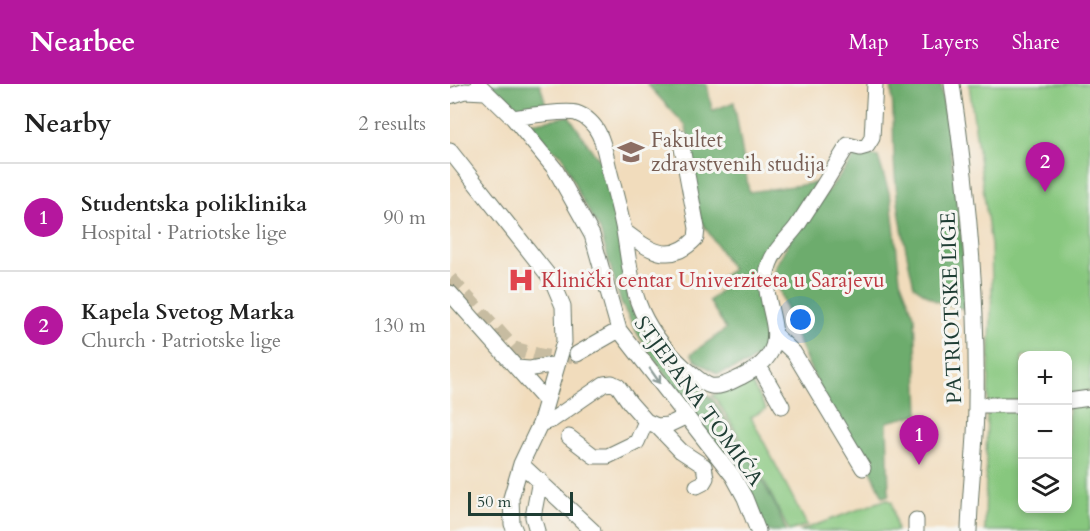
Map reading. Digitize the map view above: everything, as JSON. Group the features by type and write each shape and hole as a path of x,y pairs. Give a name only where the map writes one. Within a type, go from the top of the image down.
{"street":[{"path":"513,118 575,112 587,118 599,135 624,231 634,289 639,304 650,327 681,364 707,385 713,387 743,376 759,366 766,361 773,348 776,335 766,285 769,264 848,145 860,148 867,146 872,138 875,84"},
{"name":"PATRIOTSKE LIGE","path":"952,84 968,203 976,322 976,405 969,531"},
{"path":"450,96 481,88"},
{"name":"STJEPANA TOMIĆA","path":"481,88 513,118 555,169 592,235 619,330 733,476 753,514 758,531"},
{"path":"624,231 655,252 680,251 696,238 697,228 680,137"},
{"path":"450,151 552,280 563,306 564,342 540,424 521,464 511,498 512,524 515,531"},
{"path":"450,175 466,172"},
{"path":"450,293 546,401"},
{"path":"577,354 619,330"},
{"path":"776,335 794,352 863,468"},
{"path":"517,368 529,369 556,364"},
{"path":"759,366 782,406"},
{"path":"540,424 552,420 604,384 612,383 618,386 630,403 681,451 704,466 706,478 697,486"},
{"path":"1072,400 1090,398"},
{"path":"976,405 1018,405"},
{"path":"652,423 668,425 687,416"},
{"path":"569,437 594,456 608,456 637,442 652,423"},
{"path":"521,464 593,531"},
{"path":"537,531 533,517 540,480"}],"green space":[{"path":"488,84 540,84 547,108 515,112"},
{"path":"647,84 707,84 712,111 734,102 749,192 816,183 803,210 766,269 772,330 764,350 747,364 718,374 696,361 691,354 726,329 709,301 722,289 718,280 732,269 700,219 686,126"},
{"path":"891,84 941,84 962,239 967,310 936,301 914,286 897,191"},
{"path":"969,84 1090,84 1090,390 1072,393 1072,351 1018,351 1018,400 988,403 991,246"},
{"path":"569,116 593,152 604,164 627,272 629,303 665,360 714,401 753,463 786,531 764,531 694,414 637,333 621,303 600,230 580,196 562,155 544,144 530,123"},
{"path":"858,153 878,157 891,199 900,279 915,318 919,414 887,422 889,495 883,497 863,452 854,455 819,387 798,341 774,269 794,233"},
{"path":"749,378 766,409 751,417 807,525 789,531 757,466 717,400 712,396"},
{"path":"1090,403 1090,531 985,531 987,407 1018,411 1018,513 1072,513 1072,406"},
{"path":"887,499 892,502 897,531 799,531"}],"tunnel":[{"path":"450,279 514,349 554,358 577,354"}],"place":[{"name":"Fakultet zdravstvenih studija","path":"631,152"},
{"name":"Kapela Svetog Marka","path":"1045,192"},
{"name":"Klinički centar Univerziteta u Sarajevu","path":"521,280"},
{"name":"Studentska poliklinika","path":"919,465"}]}
